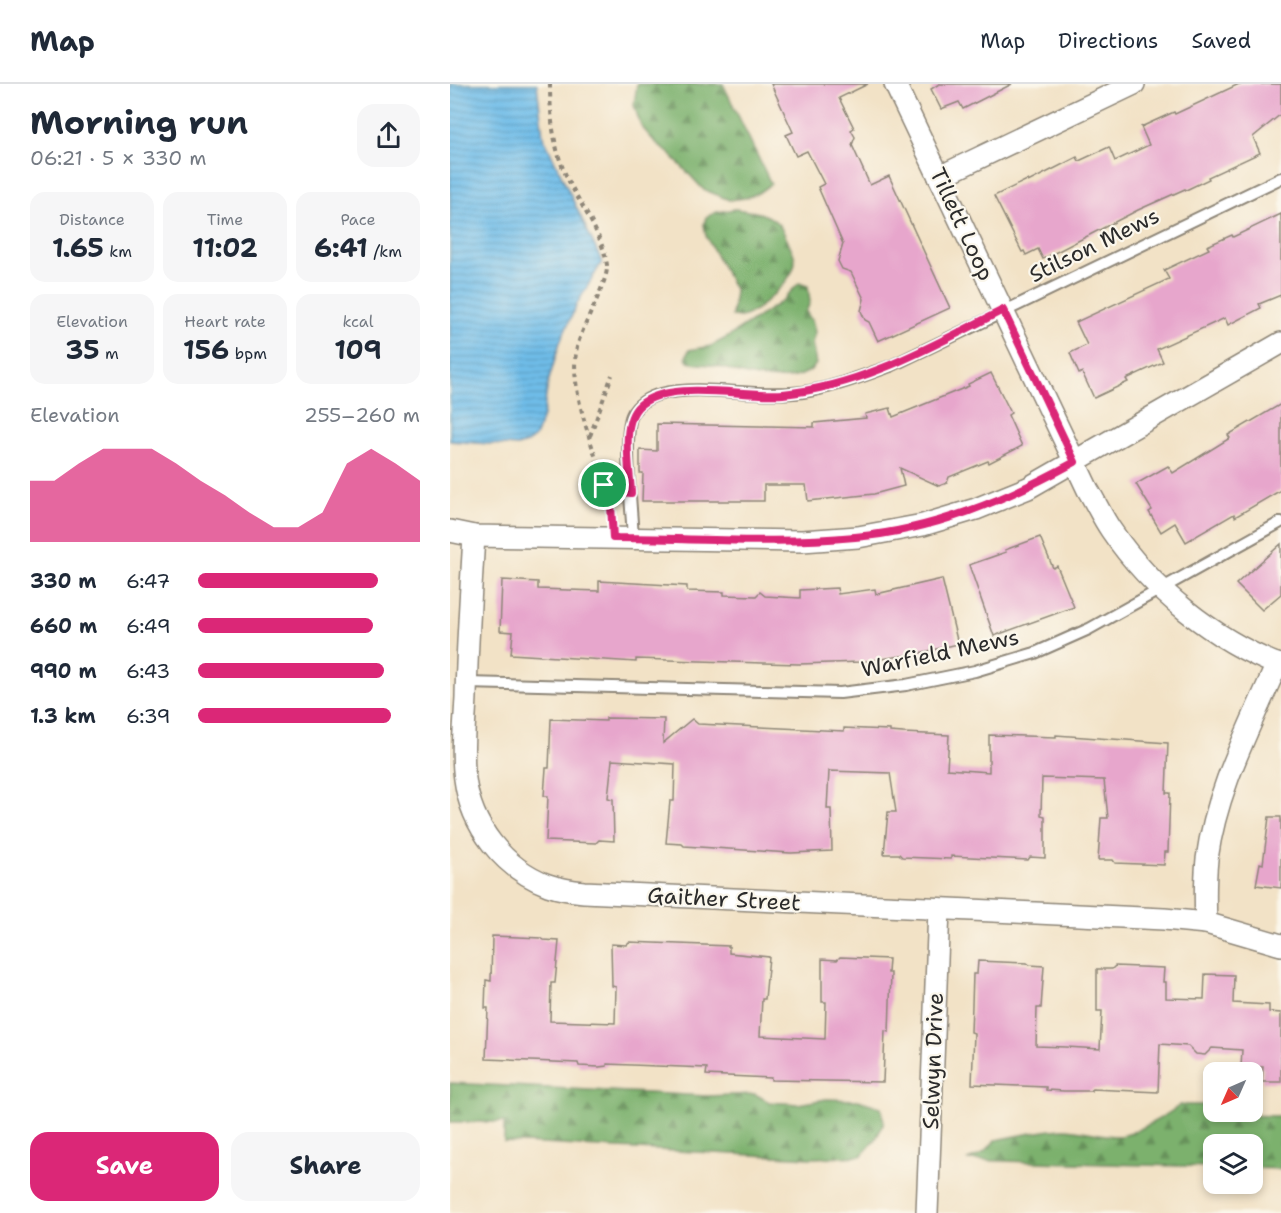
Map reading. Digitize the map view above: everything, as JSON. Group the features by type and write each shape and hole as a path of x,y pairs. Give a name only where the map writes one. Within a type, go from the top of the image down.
{"street":[{"name":"Tillett Loop","path":"895,84 1075,462 1110,528 1131,557 1162,590 1188,612 1235,643 1279,665"},
{"path":"939,177 1134,84"},
{"path":"450,531 474,536 802,541 858,537 923,525 976,509 1028,488 1281,343"},
{"name":"Gaither Street","path":"474,536 466,683 464,776 467,797 474,818 486,837 501,853 532,878 549,885 584,892 1152,918 1206,923 1281,945"},
{"path":"1206,923 1205,892 1208,858 1216,815 1234,765 1279,665"},
{"name":"Selwyn Drive","path":"927,1213 939,909"}],"lane":[{"name":"Stilson Mews","path":"623,538 631,493 628,431 633,413 648,399 661,394 688,391 779,394 831,386 891,366 1003,310 1281,178"},
{"name":"Warfield Mews","path":"466,683 840,693 906,685 975,671 1035,653 1089,629 1281,522"}],"path":[{"path":"550,84 550,114 559,158 604,250 608,269 577,346 575,366 580,402 604,485 623,538"},
{"path":"590,436 612,375"},
{"path":"604,485 631,493"}],"green space":[{"path":"637,84 723,84 771,184 745,198 729,200 703,189 641,126 634,105"},
{"path":"735,209 758,213 774,220 783,231 795,261 787,280 780,288 764,304 741,317 732,316 735,291 706,236 704,224 706,217 717,212"},
{"path":"799,283 808,286 810,302 806,312 815,332 812,343 816,364 810,371 791,378 780,379 748,375 688,362 686,357 689,350 711,346 728,337 781,302"},
{"path":"450,1083 707,1096 755,1094 769,1102 798,1104 826,1099 858,1100 881,1107 884,1122 876,1139 861,1156 812,1158 504,1142 504,1122 450,1122"},
{"path":"1180,1105 1203,1105 1203,1122 1263,1122 1263,1116 1281,1116 1281,1169 1263,1168 1263,1134 1203,1134 1203,1167 967,1160 983,1153 995,1140 1064,1129 1119,1136 1151,1124"}],"water":[{"path":"450,84 537,84 543,136 602,262 578,302 560,342 548,383 543,416 535,437 517,446 450,441"}],"building":[{"path":"771,84 868,84 839,98 854,128 851,130 855,137 852,145 870,185 889,176 950,308 878,341 861,311 864,299 851,272 842,269 838,261 843,244 818,187 824,184 807,151 796,156 786,135 793,132"},
{"path":"939,84 1012,84 963,109 959,102 941,109 931,89"},
{"path":"1239,84 1281,84 1281,114 1253,137 1260,153 1186,190 1138,210 1043,259 1038,249 1026,255 1024,251 1022,252 994,196 1077,157 1079,161 1109,147 1115,161 1149,145 1141,127"},
{"path":"1281,214 1281,295 1259,304 1261,308 1228,325 1225,318 1157,349 1163,362 1126,379 1128,382 1094,398 1082,372 1079,374 1070,353 1087,345 1076,322 1169,279 1164,270 1209,249 1207,246 1232,235 1233,237"},
{"path":"991,373 1011,413 1008,415 1022,446 989,463 988,461 949,477 947,483 939,486 900,468 904,486 874,494 808,501 806,485 764,485 764,501 642,501 643,473 640,473 640,450 657,451 657,424 814,427 814,423 866,418 865,414 890,408 893,417 969,386 968,384"},
{"path":"1281,404 1281,490 1186,542 1175,523 1161,532 1149,512 1152,510 1136,484 1168,466 1173,473 1230,438 1228,435"},
{"path":"1040,537 1053,568 1057,566 1074,607 994,636 969,565"},
{"path":"1281,544 1281,594 1262,610 1236,584"},
{"path":"942,579 958,644 915,654 861,662 799,664 636,659 636,662 511,654 513,632 500,631 502,580 538,582 538,589 599,591 599,581 687,586 687,591 724,592 724,595 756,596 760,592 765,596 800,598 800,590 837,588 838,594 875,589 876,594"},
{"path":"606,718 664,719 663,743 692,719 698,724 844,731 844,728 890,730 890,732 949,735 947,769 989,772 989,735 1056,737 1056,735 1168,743 1166,793 1170,793 1168,852 1165,852 1164,865 1098,860 1101,818 1108,818 1104,780 1042,778 1041,815 1045,816 1045,858 1030,857 1028,860 951,856 951,859 884,854 888,812 896,812 890,773 829,771 827,809 831,809 832,851 791,853 684,846 666,843 670,801 674,801 675,764 612,760 608,798 613,799 614,841 599,840 596,843 546,841 548,796 544,796 546,768 549,768 551,719 606,721"},
{"path":"1269,817 1281,817 1281,888 1256,885 1260,863 1263,864"},
{"path":"492,936 559,941 555,983 551,983 550,1021 615,1023 616,987 612,986 611,944 626,945 629,942 729,946 729,953 769,957 765,999 762,999 760,1036 825,1039 826,1002 822,1002 822,959 837,960 840,957 889,959 888,973 891,973 889,1032 885,1031 883,1082 771,1080 771,1078 706,1075 707,1068 607,1064 607,1066 599,1067 579,1066 578,1063 486,1059 488,1008 485,1008 486,980 491,981"},
{"path":"978,961 1044,966 1041,1008 1037,1008 1036,1046 1100,1049 1102,1011 1097,1011 1097,969 1112,969 1115,966 1164,968 1163,982 1166,982 1166,998 1204,999 1205,974 1234,975 1233,1003 1269,1005 1269,1012 1281,1013 1281,1082 1263,1082 1263,1062 1241,1062 1242,1050 1212,1048 1205,1055 1196,1054 1188,1046 1160,1044 1158,1092 1092,1089 1092,1091 1064,1091 1046,1090 1046,1087 972,1084 973,974 977,974"}],"route":[{"path":"1003,310 1075,462 1028,488 976,509 923,525 858,537 802,541 613,538 611,506 604,485 631,493 629,423 633,413 648,399 661,394 688,391 779,394 805,392 831,386 891,366 1003,310"}]}
